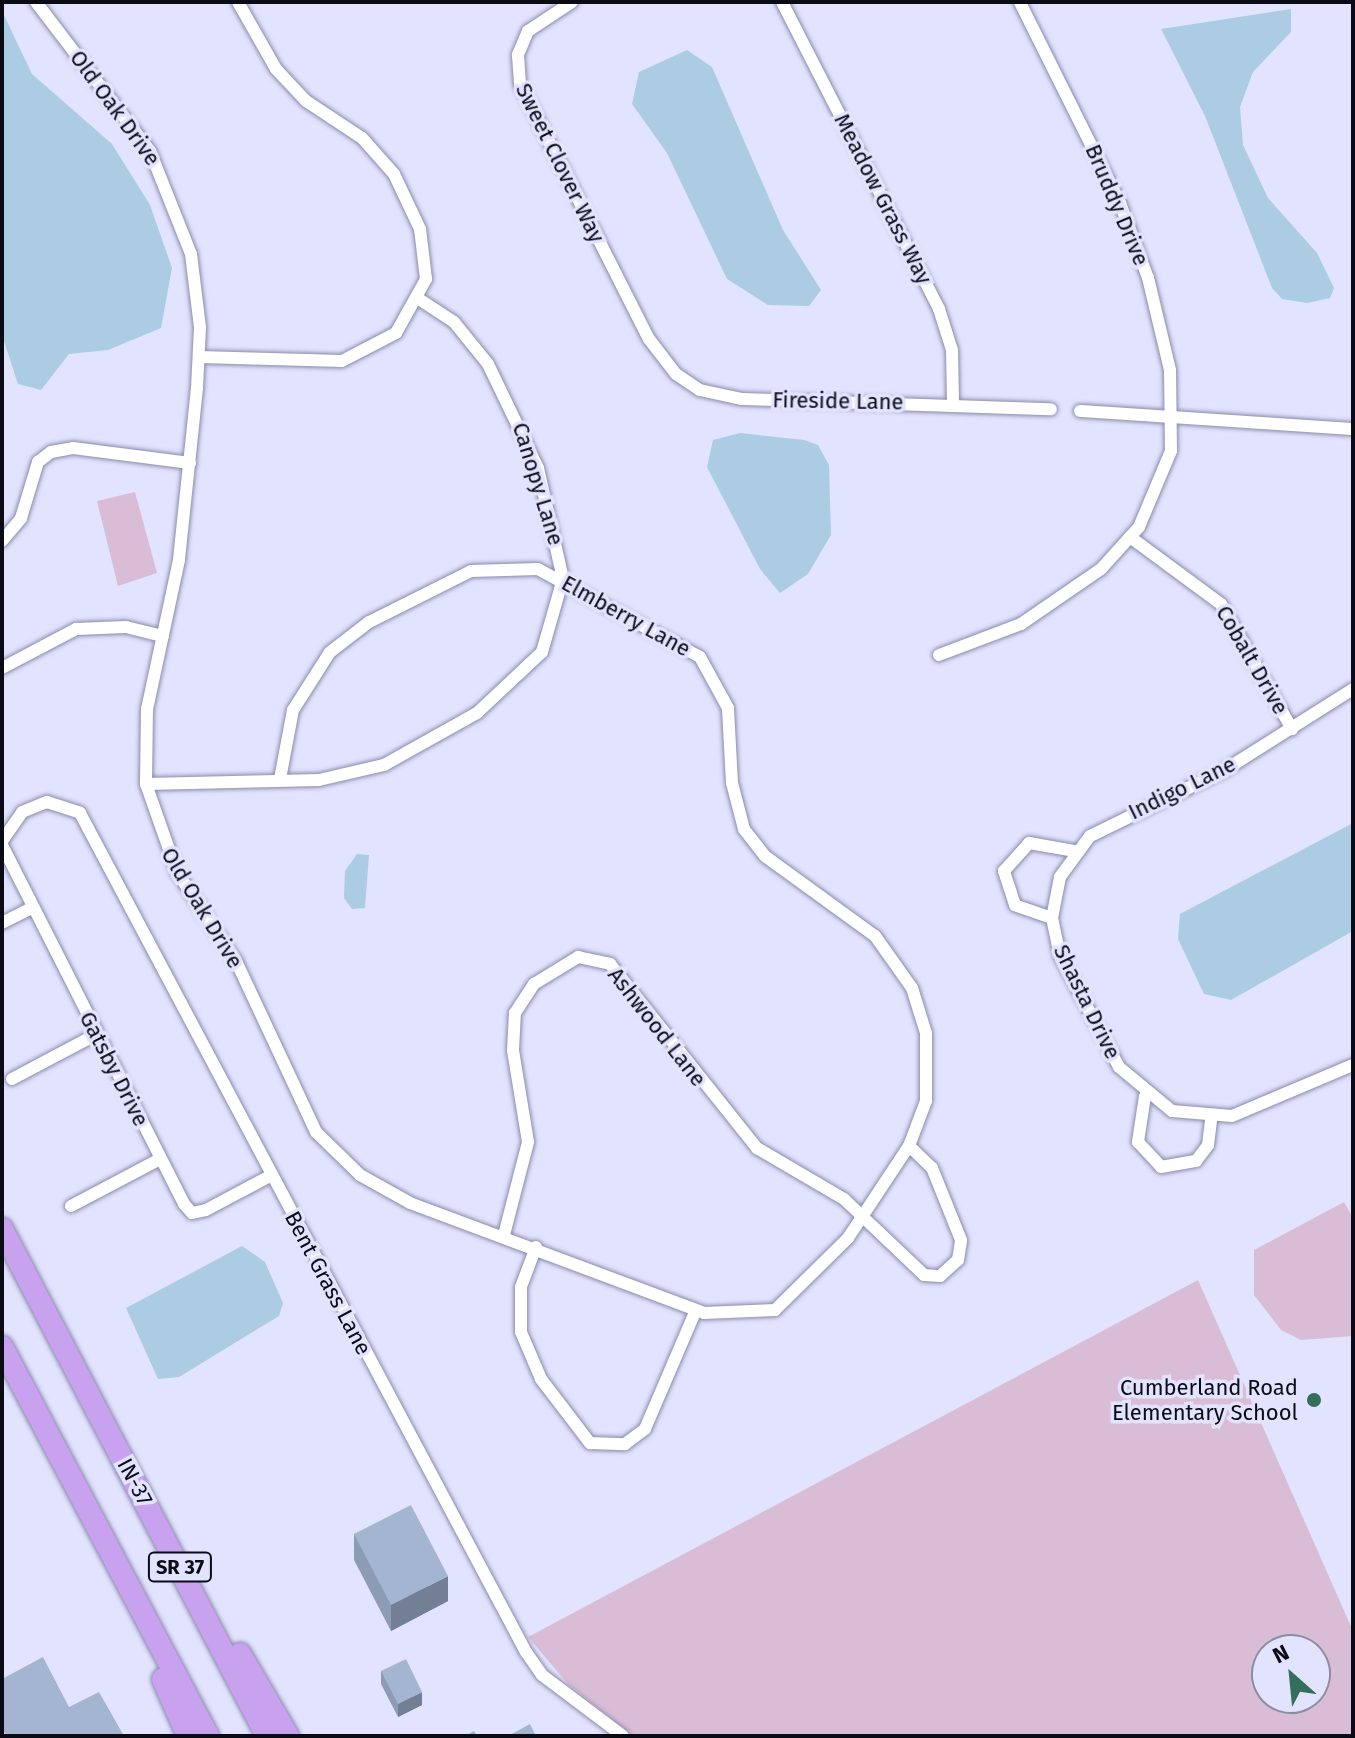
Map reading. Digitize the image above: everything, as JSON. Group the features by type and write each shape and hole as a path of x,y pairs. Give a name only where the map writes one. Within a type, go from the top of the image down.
{"highway":[{"name":"IN-37","path":"2,1229 267,1736"},
{"name":"SR 37","path":"2,1347 132,1600 208,1736"},
{"path":"175,1558 288,1736"},
{"path":"132,1600 188,1736"}],"street":[{"name":"Old Oak Drive","path":"36,2 163,175 191,254 199,357 190,463 163,636 147,709 146,784 177,872 236,961 316,1132 360,1175 410,1203 504,1235 696,1310 727,1318 775,1310 863,1218 909,1146"},
{"path":"199,357 342,361 396,333 419,299 426,279 420,229 394,174 362,138 306,101 276,69 238,2"},
{"name":"Sweet Clover Way","path":"572,2 528,31 518,55 520,84 649,339"},
{"name":"Meadow Grass Way","path":"782,2 939,309 952,350 953,404"},
{"name":"Bruddy Drive","path":"939,655 1047,609 1130,537 1163,479 1174,421 1165,341 1135,240 1020,2"},
{"name":"Canopy Lane","path":"146,784 319,780 384,765 477,713 542,652 563,579 546,497 516,413 472,341 419,299"},
{"name":"Fireside Lane","path":"649,339 676,374 719,397 1051,409"},
{"path":"1080,411 1174,421 1353,429"},
{"path":"2,541 21,518 38,462 51,452 73,448 190,463"},
{"name":"Cobalt Drive","path":"1130,537 1221,604 1292,729"},
{"name":"Elmberry Lane","path":"280,779 283,736 299,699 349,636 471,571 520,565 563,579 679,642 712,670 728,708 732,783 744,829 765,856 875,936 897,962 926,1033 926,1101 909,1146"},
{"path":"2,668 76,629 126,627 163,636"},
{"name":"Indigo Lane","path":"1052,918 1056,887 1075,851 1112,822 1225,770 1353,689"},
{"name":"Gatsby Drive","path":"66,803 22,812 2,843 160,1159 192,1213 270,1176"},
{"name":"Bent Grass Lane","path":"66,803 96,840 270,1176 535,1666 623,1736"},
{"name":"Shasta Drive","path":"1075,851 1029,843 1004,871 1015,905 1052,918 1060,956 1119,1067 1145,1096 1172,1111 1211,1119 1257,1109 1353,1065"},
{"path":"2,923 32,908"},
{"name":"Ashwood Lane","path":"504,1235 528,1142 513,1050 515,1013 551,971 591,956 610,964 737,1130 863,1218 924,1275 940,1276 958,1260 961,1240 932,1168 909,1146"},
{"path":"12,1079 97,1034"},
{"path":"1145,1096 1138,1142 1161,1167 1196,1161 1208,1145 1211,1119"},
{"path":"71,1206 160,1159"},
{"path":"536,1247 521,1287 521,1332 541,1379 590,1443 625,1444 645,1429 696,1310"}],"shaded area":[{"path":"135,492 157,573 118,586 97,501"},
{"path":"1344,1202 1353,1218 1353,1336 1301,1340 1281,1330 1254,1295 1254,1250"},
{"path":"1198,1280 1353,1631 1353,1736 633,1736 568,1684 528,1637"}],"water":[{"path":"1291,9 1291,32 1253,72 1240,107 1243,145 1268,198 1317,253 1334,288 1330,298 1307,303 1282,299 1272,288 1205,116 1161,29"},
{"path":"2,11 32,74 112,144 150,205 172,268 161,328 108,350 69,354 41,390 18,384 2,335"},
{"path":"687,50 712,67 783,230 821,290 809,306 768,305 727,279 667,153 632,104 639,72"},
{"path":"740,433 804,440 818,445 829,465 831,535 808,574 780,593 760,569 707,467 713,440"},
{"path":"1353,823 1353,931 1231,1000 1204,994 1178,939 1180,914"},
{"path":"357,854 369,855 365,908 352,909 344,898 345,871"},
{"path":"242,1246 265,1262 283,1303 279,1316 179,1377 158,1379 126,1308"}],"building":[{"path":"411,1505 448,1576 391,1605 354,1534"},
{"path":"43,1657 69,1707 99,1692 124,1736 6,1736 2,1728 2,1679"},
{"path":"406,1659 422,1692 398,1704 381,1671"},
{"path":"530,1724 536,1736 508,1736"}],"place":[{"name":"Cumberland Road Elementary School","path":"1314,1400"}]}
